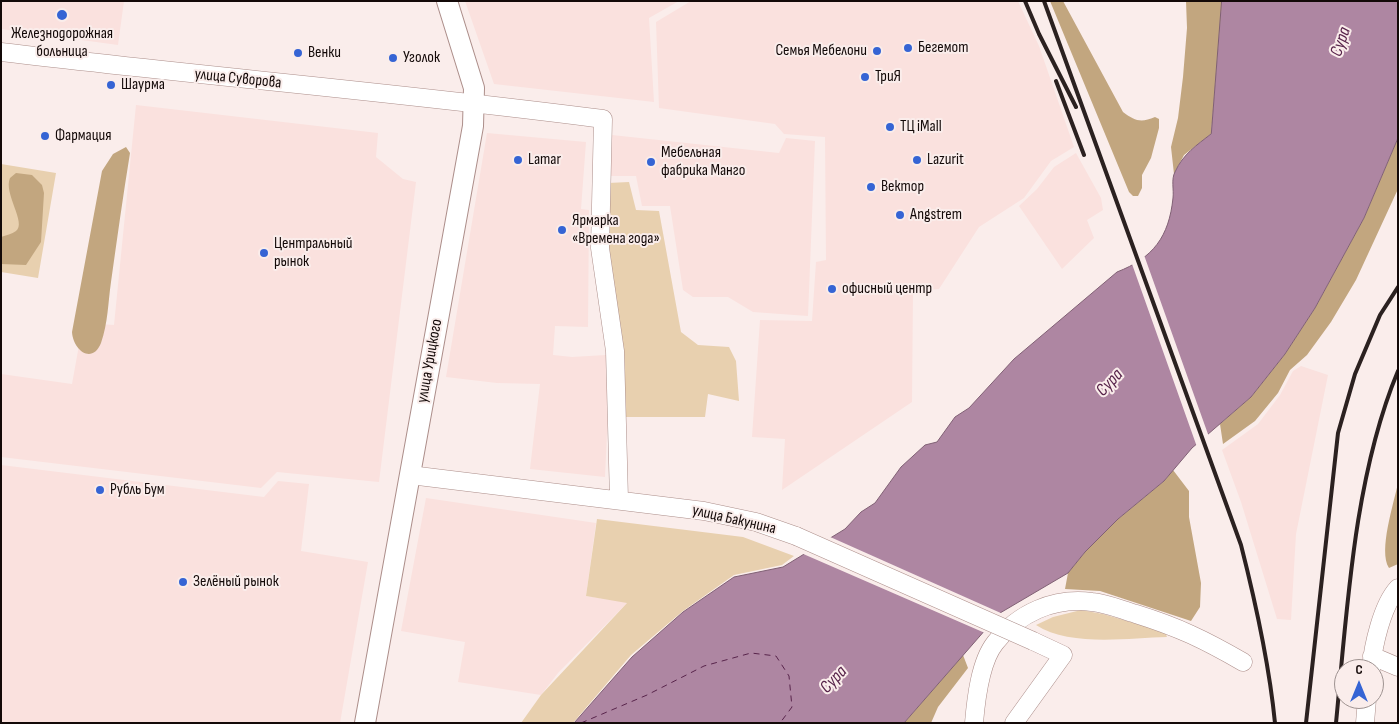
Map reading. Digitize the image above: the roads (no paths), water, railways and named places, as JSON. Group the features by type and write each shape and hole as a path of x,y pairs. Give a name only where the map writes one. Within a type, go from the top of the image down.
{"main road":[{"name":"улица Урицкого","path":"365,723 473,126 474,88 447,1"},
{"name":"улица Суворова","path":"1,52 349,91 474,102 603,119 600,248 615,352 619,499"},
{"name":"улица Бакунина","path":"410,475 619,499 728,516 756,522 796,536 1063,655 1014,723"},
{"path":"1372,659 1389,597 1398,588"},
{"path":"974,723 979,687 995,643 1031,611 1064,602 1093,602 1168,624 1201,637 1243,662"},
{"path":"1384,665 1398,667"},
{"path":"1365,723 1366,709"}],"water":[{"name":"Сура","path":"1222,1 1398,1 1398,138 1364,218 1315,308 1285,354 1251,397 1192,448 1164,481 1118,519 1085,552 1068,573 1000,613 904,723 574,723 632,657 683,612 734,577 783,567 845,529 861,512 875,503 901,467 925,445 937,442 955,417 969,408 1014,359 1117,272 1149,253 1163,235 1168,224 1173,195 1173,178 1178,166 1186,155 1211,134"}],"railway":[{"path":"1025,1 1039,34 1076,107"},
{"path":"1044,1 1241,545 1261,633 1275,723"},
{"path":"1056,81 1084,155"},
{"path":"1306,723 1338,433 1355,374 1380,315 1398,287"},
{"path":"1336,723 1349,590 1362,499 1371,454 1383,412 1398,371"}],"place":[{"name":"Железнодорожная больница","path":"62,15"},
{"name":"Бегемот","path":"908,48"},
{"name":"Семья Мебелони","path":"877,51"},
{"name":"Венки","path":"298,53"},
{"name":"Уголок","path":"393,58"},
{"name":"ТриЯ","path":"865,77"},
{"name":"Шаурма","path":"111,85"},
{"name":"ТЦ iMall","path":"890,127"},
{"name":"Фармация","path":"45,136"},
{"name":"Lamar","path":"518,160"},
{"name":"Lazurit","path":"917,160"},
{"name":"Мебельная фабрика Манго","path":"651,162"},
{"name":"Вектор","path":"871,187"},
{"name":"Angstrem","path":"900,215"},
{"name":"Ярмарка «Времена года»","path":"562,230"},
{"name":"Центральный рынок","path":"264,253"},
{"name":"офисный центр","path":"832,289"},
{"name":"Рубль Бум","path":"100,490"},
{"name":"Зелёный рынок","path":"183,582"}]}
